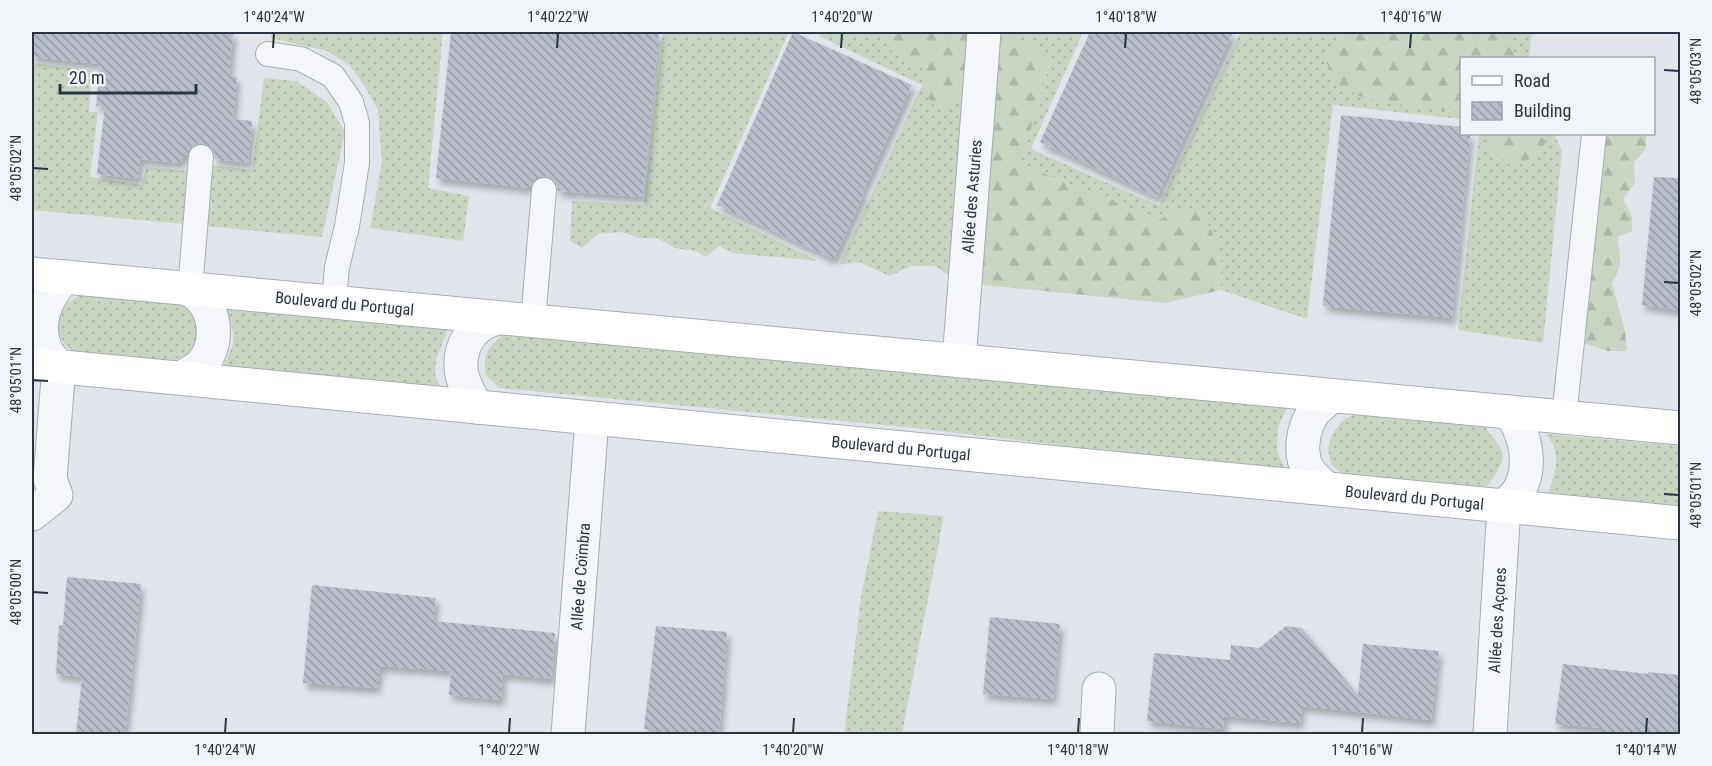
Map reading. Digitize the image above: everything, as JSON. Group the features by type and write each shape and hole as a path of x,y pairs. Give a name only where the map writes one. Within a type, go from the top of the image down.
{"street":[{"name":"Allée des Asturies","path":"959,360 984,32"},
{"name":"Boulevard du Portugal","path":"32,274 1680,428"},
{"path":"32,513 56,495 50,479 45,365 48,353 42,338 42,322 45,304 65,277"},
{"path":"181,378 201,365 210,351 214,336 212,319 204,302 190,289"},
{"path":"477,407 466,389 461,374 461,356 468,339 479,326 497,318"},
{"name":"Boulevard du Portugal","path":"45,365 1680,523"},
{"name":"Boulevard du Portugal","path":"1326,488 1308,470 1304,454 1304,440 1307,424 1315,411 1332,396"},
{"name":"Boulevard du Portugal","path":"1504,506 1520,490 1527,462 1519,426 1508,412"},
{"name":"Allée de Coïmbra","path":"568,735 592,419"},
{"name":"Allée des Açores","path":"1490,735 1504,506"},
{"path":"1097,735 1099,689"}],"lane":[{"path":"268,54 301,59 333,75 351,102 357,123 357,164 337,267 333,302"},
{"path":"1564,417 1594,135"},
{"path":"190,289 201,157"},
{"path":"533,321 544,189"}],"green space":[{"path":"271,32 443,32 428,188 469,196 463,241 370,228 382,162 378,110 349,65 327,51 271,38"},
{"path":"663,32 789,32 710,208 818,261 733,253 719,246 706,257 695,251 675,248 657,238 639,238 623,232 598,234 582,248 570,241 572,201 644,205"},
{"path":"820,32 975,32 954,278 935,266 911,266 890,276 861,263 840,264 922,85 819,36"},
{"path":"884,32 966,32 965,84 953,104 936,108 928,97 922,77 926,67 914,65 892,52"},
{"path":"994,32 1010,34 1031,46 1050,61 1021,164 1159,220 1179,209 1200,207 1220,249 1221,290 1165,303 973,284"},
{"path":"1001,32 1083,32 1031,149 1159,206 1241,32 1532,32 1529,57 1460,57 1460,119 1333,105 1307,319 1221,290 1220,249 1179,209 1159,220 1020,164 1050,62 1028,44"},
{"path":"1335,32 1514,32 1509,42 1515,57 1460,57 1460,112 1413,107 1365,98 1336,86 1325,59 1345,38"},
{"path":"32,63 92,71 89,112 98,112 90,177 142,185 146,167 187,171 189,162 252,170 264,78 296,81 327,102 345,132 322,237 32,210"},
{"path":"1479,135 1554,135 1562,151 1543,343 1458,330"},
{"path":"1487,135 1547,136 1541,154 1511,166 1488,147"},
{"path":"1600,135 1646,135 1646,148 1634,163 1635,183 1623,199 1632,217 1632,231 1617,237 1620,261 1612,283 1625,331 1627,351 1608,351 1580,342"},
{"path":"82,294 182,302 196,314 199,344 189,359 174,364 78,355 66,346 58,326 61,312 66,305"},
{"path":"224,307 449,326 436,360 435,375 442,390 218,374 232,348 233,341 232,326"},
{"path":"505,333 1288,406 1278,427 1277,452 1286,469 1151,456 924,429 499,388 485,374 485,360 488,350"},
{"path":"1354,415 1485,427 1497,442 1503,456 1496,474 1487,486 1469,488 1344,476 1331,464 1328,449 1332,435 1342,421"},
{"path":"1545,434 1680,446 1680,509 1547,496 1555,472 1556,456 1551,441"},
{"path":"878,511 944,516 902,734 844,734 861,597"}],"building":[{"path":"32,32 233,32 229,76 237,77 233,119 252,121 248,163 215,159 214,151 210,146 202,143 190,148 187,155 183,155 181,163 140,159 138,179 97,174 105,106 96,106 100,64 32,57"},
{"path":"451,32 659,32 643,197 558,191 553,179 546,176 537,177 530,188 436,178"},
{"path":"793,32 912,85 834,259 717,205"},
{"path":"1090,32 1233,32 1157,197 1040,142"},
{"path":"1341,115 1460,127 1460,135 1470,135 1452,318 1323,306"},
{"path":"1654,177 1680,178 1680,310 1642,305"},
{"path":"67,577 141,584 125,735 76,735 82,677 56,674 59,625 63,625"},
{"path":"312,585 436,598 433,621 555,633 551,679 503,674 501,700 449,695 451,671 380,666 377,688 303,683"},
{"path":"990,617 1060,624 1053,699 983,694"},
{"path":"656,626 727,632 719,735 667,735 668,732 644,729"},
{"path":"1286,626 1302,628 1358,695 1363,644 1439,651 1431,720 1302,706 1300,723 1224,716 1223,729 1147,721 1154,653 1230,660 1231,645 1259,648"},
{"path":"1563,664 1648,674 1648,672 1680,675 1680,735 1602,735 1602,728 1555,724"}]}
